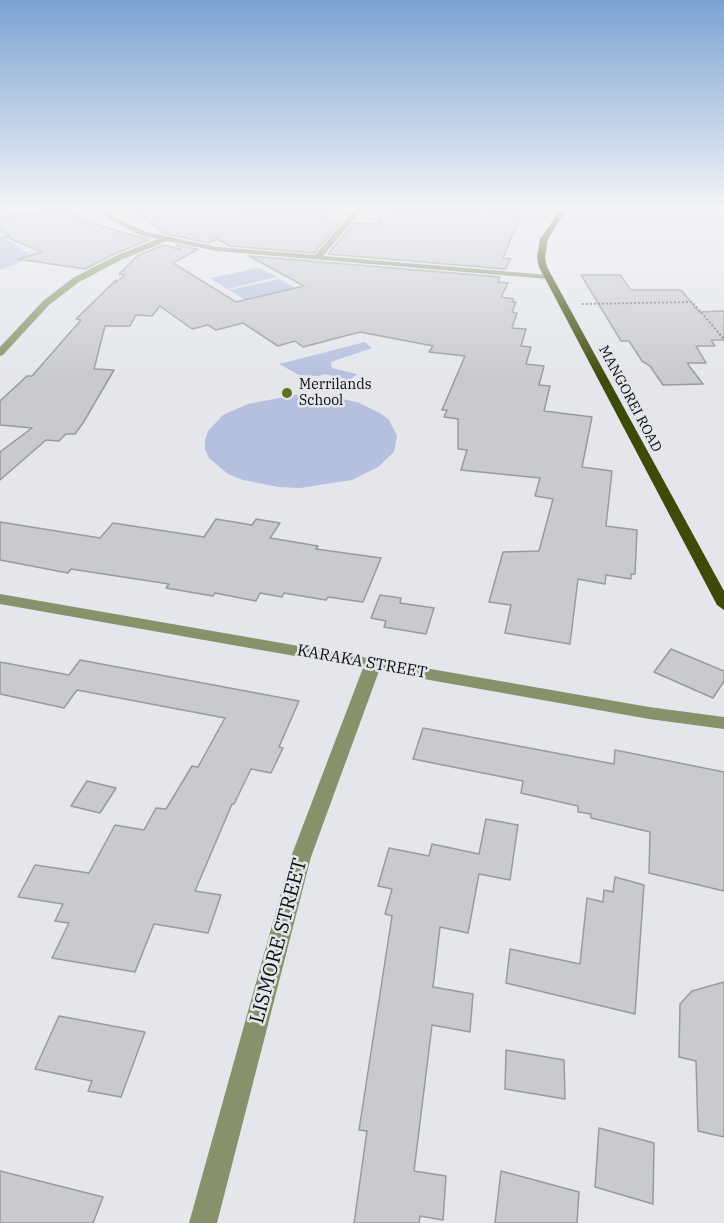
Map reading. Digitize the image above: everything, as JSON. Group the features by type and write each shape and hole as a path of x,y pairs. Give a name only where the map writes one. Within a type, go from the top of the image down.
{"main road":[{"name":"MANGOREI ROAD","path":"543,264 562,304 724,605"}],"street":[{"path":"0,353 46,303 76,280 106,264"},
{"path":"399,264 548,277"},
{"name":"KARAKA STREET","path":"0,599 649,713 724,723"},
{"name":"LISMORE STREET","path":"203,1223 301,856 373,664"}],"path":[{"path":"562,304 692,302 724,339"}],"shaded area":[{"path":"0,264 16,264 0,270"},
{"path":"259,268 277,277 227,289 210,278"},
{"path":"279,279 298,289 247,301 229,290"},
{"path":"365,342 372,348 331,362 332,368 357,374 350,380 325,374 299,375 279,364"},
{"path":"295,395 357,402 380,413 389,420 397,436 394,452 378,467 352,480 300,488 279,487 243,480 228,474 209,458 205,449 205,440 208,431 223,415 248,404"}],"building":[{"path":"52,264 95,264 85,269"},
{"path":"129,264 175,264 236,302 304,286 264,264 345,264 500,277 498,282 508,283 501,297 514,299 512,302 516,302 512,312 517,313 512,328 526,329 521,346 531,347 526,364 544,366 539,385 550,386 544,411 592,417 582,467 612,471 606,526 637,530 635,574 631,574 631,579 606,575 605,584 578,579 570,644 505,633 511,605 489,602 503,552 539,551 553,499 535,496 540,478 461,470 467,450 458,449 458,419 444,417 447,410 442,410 465,356 429,352 433,346 360,332 303,347 295,341 278,346 243,323 216,330 208,325 192,329 160,306 152,316 136,315 130,326 105,326 94,369 114,370 83,423 75,434 66,434 59,441 46,440 0,480 0,452 32,428 0,425 0,401 27,376 32,376 81,320 76,319 116,280 115,283 125,275 119,274"},
{"path":"447,264 508,264 505,269"},
{"path":"581,275 620,275 631,290 681,290 699,312 724,311 724,340 711,340 715,346 696,346 706,363 687,363 703,384 663,385 650,366 642,361 629,341 621,341"},
{"path":"216,519 252,525 256,519 280,523 270,538 318,546 316,549 381,558 363,602 328,597 326,600 284,593 282,597 260,593 256,601 215,593 213,596 166,588 169,584 71,569 68,573 0,560 0,522 100,538 113,523 204,537"},
{"path":"380,595 401,598 400,603 434,608 426,634 384,627 386,621 371,618"},
{"path":"671,649 724,671 724,681 713,698 654,672"},
{"path":"80,660 299,701 279,747 283,748 271,773 251,769 232,804 195,891 221,895 208,933 154,924 135,972 52,958 69,923 55,921 63,904 18,897 35,865 89,873 115,825 144,830 156,808 166,809 192,766 198,767 225,718 77,690 64,708 0,694 0,662 69,675"},
{"path":"423,728 614,764 615,750 724,772 724,891 649,873 650,832 591,818 591,814 578,812 578,806 521,793 523,781 413,759"},
{"path":"87,781 116,788 100,813 71,806"},
{"path":"486,819 518,825 510,880 479,874 468,933 440,927 433,987 473,994 470,1032 432,1025 414,1171 446,1176 443,1220 420,1216 419,1223 354,1223 367,1131 359,1130 392,916 385,914 392,889 378,886 389,848 429,856 432,844 479,854"},
{"path":"615,877 644,885 635,1014 506,983 510,949 580,964 587,898 603,902 604,890 613,892"},
{"path":"724,982 724,1137 698,1131 696,1061 679,1057 680,1004 692,991"},
{"path":"59,1016 145,1032 121,1097 88,1091 92,1081 35,1069"},
{"path":"506,1050 564,1060 565,1099 505,1089"},
{"path":"599,1128 654,1143 653,1204 595,1187"},
{"path":"0,1171 103,1197 93,1223 0,1223"},
{"path":"501,1171 579,1192 577,1223 495,1223"}],"place":[{"name":"Merrilands School","path":"287,393"}]}
